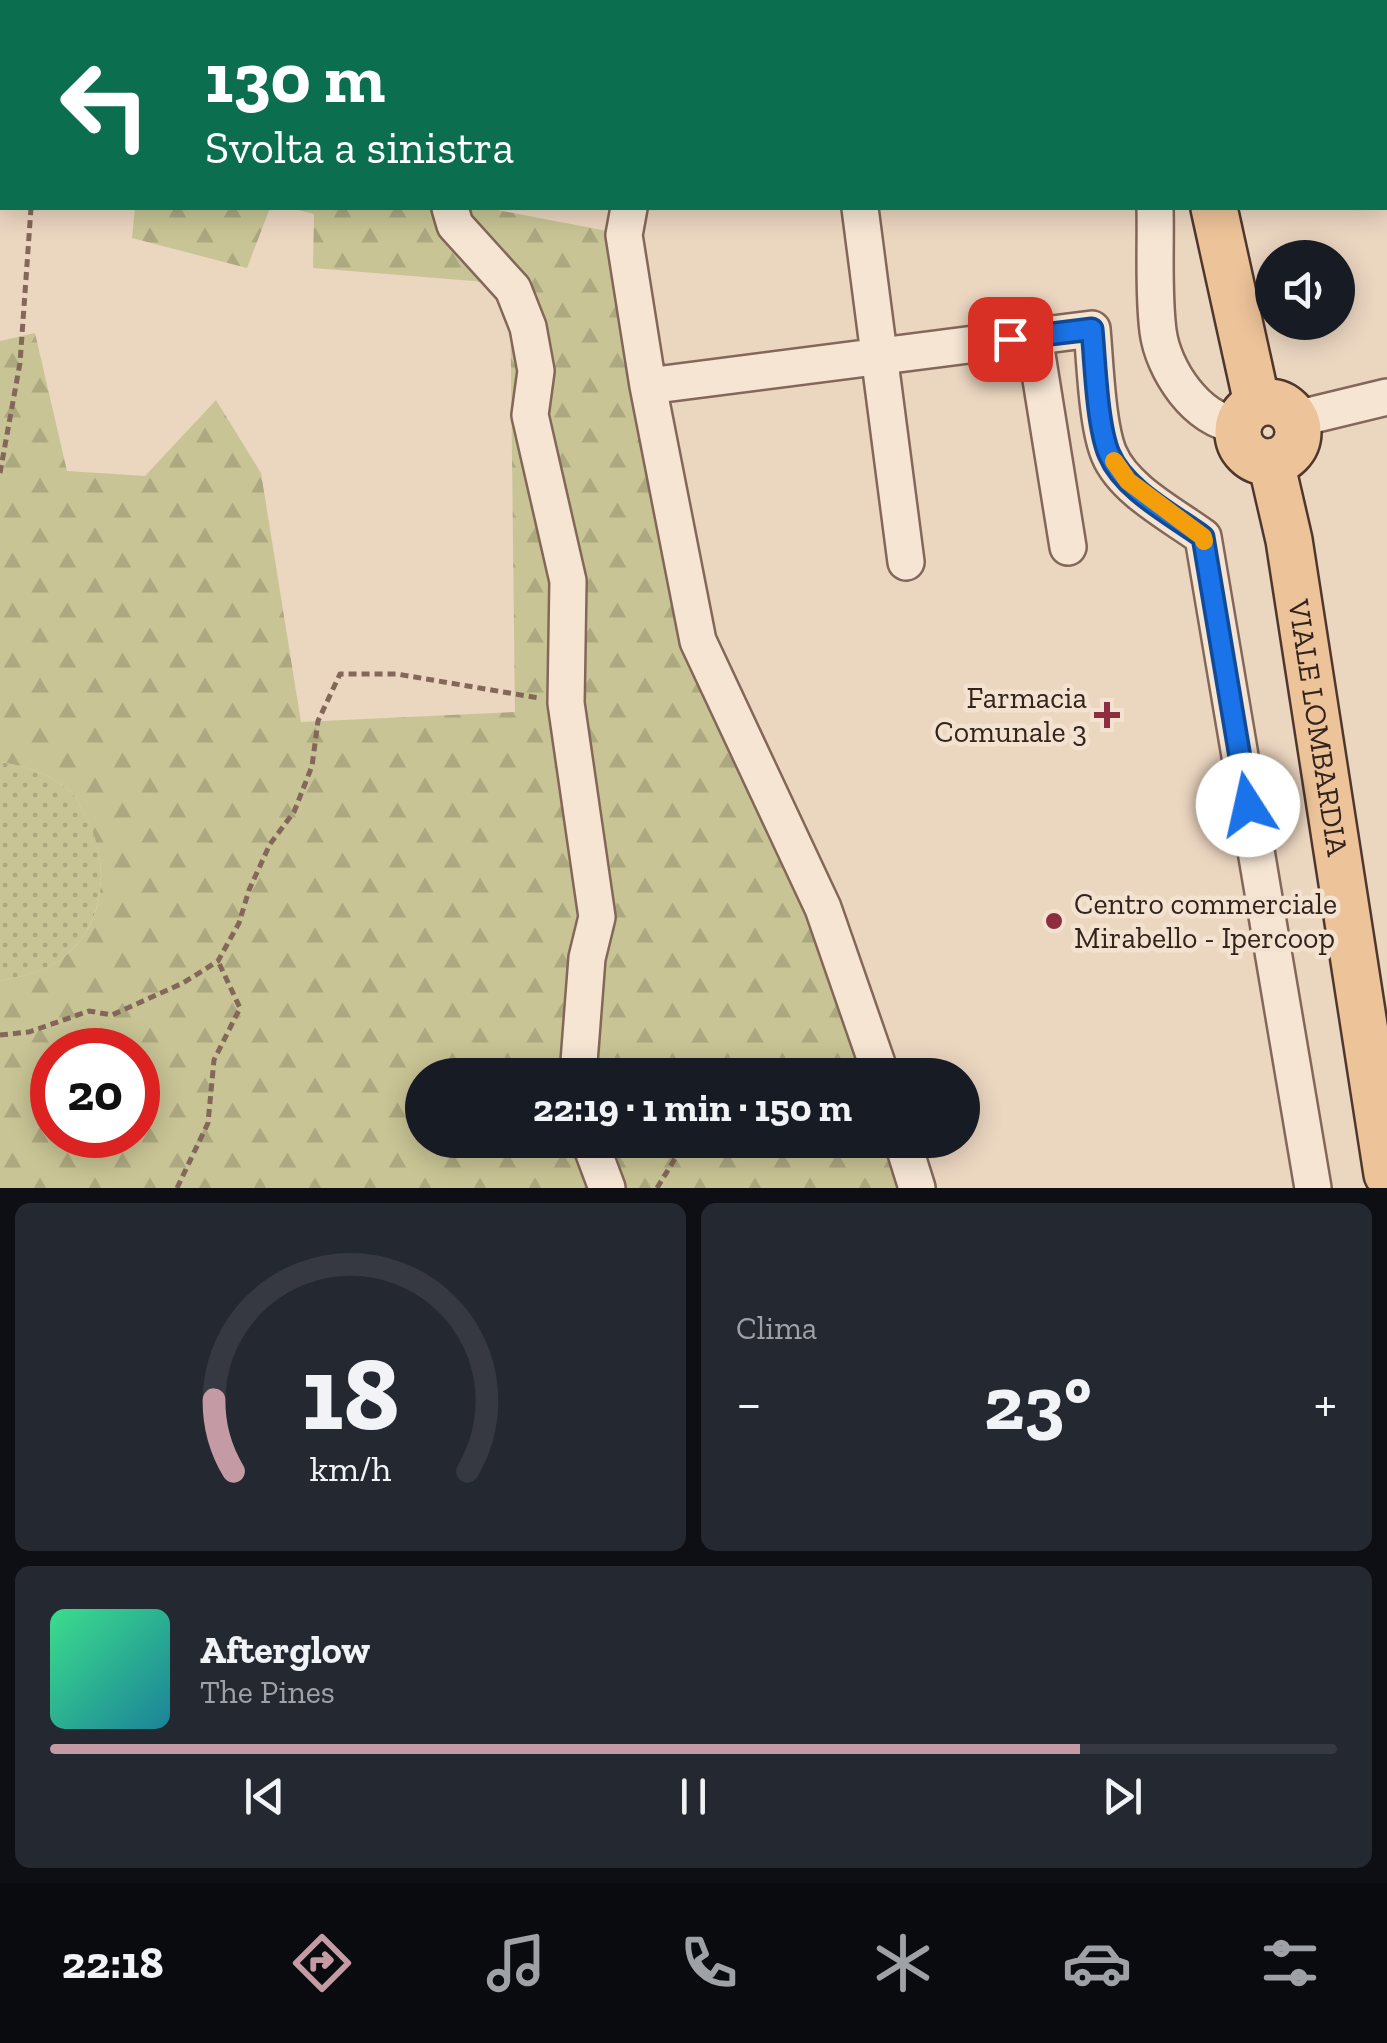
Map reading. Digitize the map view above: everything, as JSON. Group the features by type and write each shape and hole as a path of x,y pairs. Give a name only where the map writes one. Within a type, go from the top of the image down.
{"main road":[{"path":"1214,210 1263,416"},
{"name":"VIALE LOMBARDIA","path":"1263,416 1237,435 1245,452 1271,462 1290,540 1387,1174"}],"street":[{"path":"451,210 455,225 513,289 528,327 536,370 530,414 568,582 566,704 597,917 586,958 579,1058"},
{"path":"629,210 624,234 648,386 698,641 824,908 876,1058"},
{"path":"860,210 906,562"},
{"path":"1155,210 1158,335 1184,391 1204,412 1222,424 1387,397"},
{"path":"648,386 1092,329 1109,454 1128,481 1203,537 1312,1188"},
{"path":"1034,336 1068,547"},
{"path":"596,1158 607,1188"},
{"path":"908,1158 917,1188"}],"path":[{"path":"0,473 20,363 31,210"},
{"path":"0,1035 29,1032 89,1011 112,1016 183,983 218,961 239,923 270,844 294,812 312,766 318,721 340,674 397,674 566,704"},
{"path":"177,1188 208,1123 214,1060 240,1008 218,961"},
{"path":"657,1188 675,1158"}],"green space":[{"path":"135,210 269,210 247,268 132,238"},
{"path":"298,210 497,210 607,231 696,659 821,925 860,1058 405,1058 405,1158 889,1158 898,1188 0,1188 0,981 50,966 78,943 96,910 101,872 94,835 72,794 37,772 0,762 0,341 35,333 67,471 145,476 216,400 261,473 301,722 515,712 510,284 313,268 314,214"},
{"path":"0,762 55,780 72,794 94,835 101,872 96,910 78,943 50,966 0,981"}],"slow traffic":[{"path":"1114,461 1128,481 1204,541"}],"place":[{"name":"Farmacia Comunale 3","path":"1107,715"},
{"name":"Centro commerciale Mirabello - Ipercoop","path":"1054,921"}],"route":[{"path":"1010,339 1092,329 1109,454 1128,481 1203,537 1248,805"}]}
